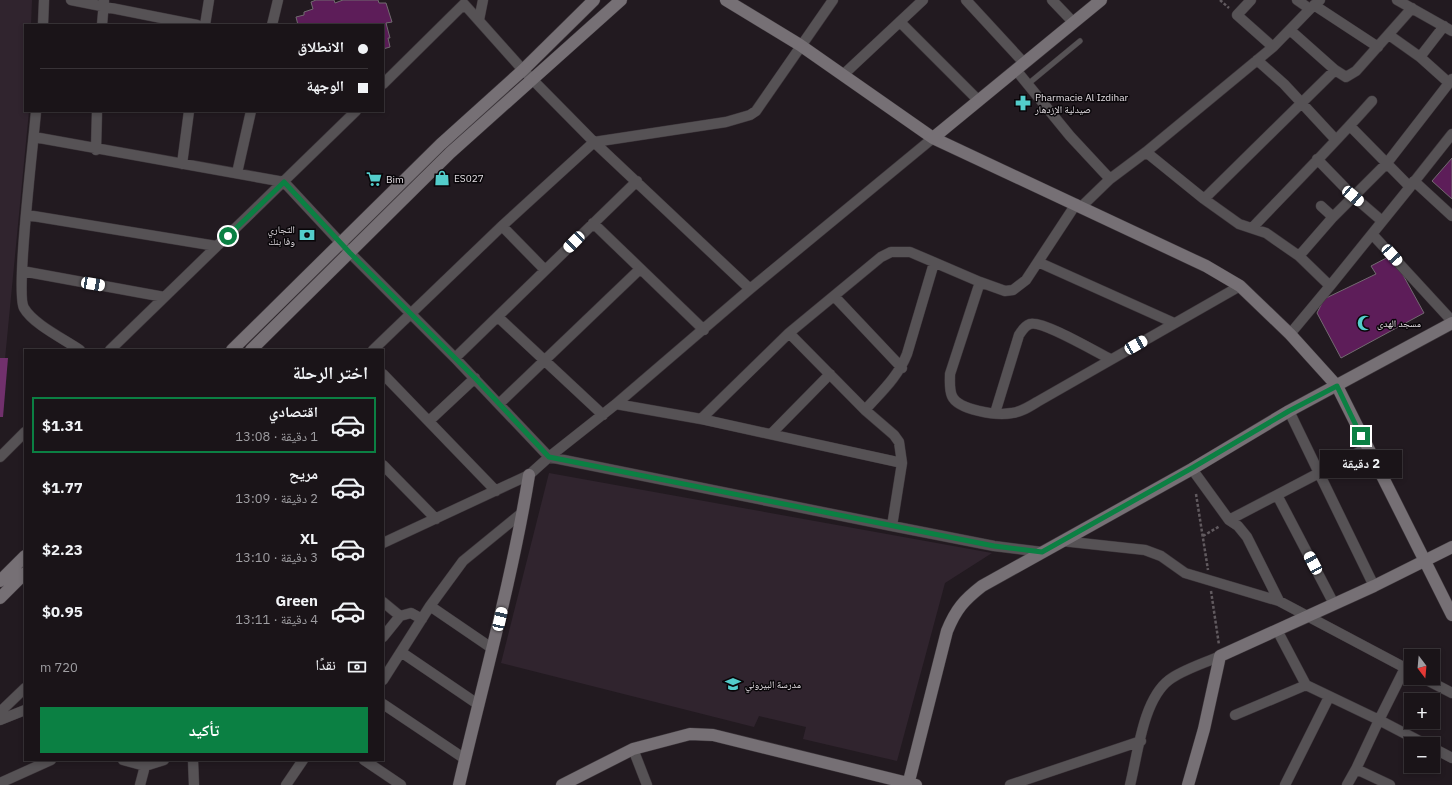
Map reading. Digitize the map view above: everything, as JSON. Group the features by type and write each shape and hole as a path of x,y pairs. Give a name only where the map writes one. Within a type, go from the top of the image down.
{"street":[{"path":"43,24 44,0"},
{"path":"71,0 103,3 193,24"},
{"path":"204,24 209,0"},
{"path":"272,24 278,0"},
{"path":"479,20 483,0"},
{"path":"233,349 441,144 523,70 594,0"},
{"path":"252,349 450,153 620,0"},
{"path":"726,0 844,74 933,138 1206,266 1240,286 1290,334 1337,386 1367,448 1451,611"},
{"path":"374,349 502,226 594,142 726,122 750,115 762,103 800,45 833,0"},
{"path":"844,74 923,0"},
{"path":"966,0 1020,66 1028,84 1070,136 1110,179"},
{"path":"1052,0 1073,22"},
{"path":"384,543 529,475 704,330 750,289 1101,0"},
{"path":"1251,0 1237,15 1273,46"},
{"path":"1297,0 1315,5 1378,47"},
{"path":"1397,0 1448,29 1420,57"},
{"path":"384,83 462,2 523,70 594,142 750,289"},
{"path":"102,24 103,3"},
{"path":"702,419 789,333 881,257 891,252 910,252 980,282 1005,291 1014,290 1026,280 1079,206 1110,179 1146,152 1257,60 1315,5"},
{"path":"1290,30 1342,76 1351,75 1412,8"},
{"path":"900,22 978,100"},
{"path":"1299,256 1353,196 1387,164 1451,81 1389,35"},
{"path":"1257,60 1284,84 1336,140"},
{"path":"1204,199 1335,70"},
{"path":"1253,227 1372,101"},
{"path":"36,112 21,298 24,309 34,319 79,349"},
{"path":"96,150 97,112"},
{"path":"182,164 189,112"},
{"path":"237,173 251,112"},
{"path":"111,349 355,112"},
{"path":"1350,126 1387,164 1452,216"},
{"path":"1290,334 1452,134"},
{"path":"34,137 96,150 284,182 340,243 475,378 549,457 994,546 1042,552"},
{"path":"1146,152 1204,199 1240,224 1253,227 1266,233 1299,256 1330,286"},
{"path":"1317,159 1353,196 1382,221"},
{"path":"455,358 637,181"},
{"path":"1321,206 1333,217"},
{"path":"27,215 216,246"},
{"path":"593,223 704,330"},
{"path":"502,226 545,270"},
{"path":"562,785 633,749 690,734 713,735 911,784 947,631 956,611 966,599 982,586 1062,540 1192,468 1289,411 1452,322 1372,234"},
{"path":"1038,262 1174,323"},
{"path":"865,410 902,368 934,263"},
{"path":"499,404 543,360 640,269"},
{"path":"22,271 164,297"},
{"path":"980,282 950,374 950,388 956,403 964,407 995,413 1011,414 1020,411 1240,286"},
{"path":"834,296 902,368"},
{"path":"498,317 603,415"},
{"path":"995,413 1019,335 1024,327 1030,324 1036,323 1048,328 1110,359"},
{"path":"789,333 865,410 894,435 901,450 902,463 892,526"},
{"path":"771,434 830,374"},
{"path":"384,375 496,491"},
{"path":"429,421 475,378"},
{"path":"616,404 702,419 902,463"},
{"path":"1289,411 1374,586"},
{"path":"0,457 24,433"},
{"path":"1229,520 1367,448"},
{"path":"384,466 436,519"},
{"path":"1192,468 1229,520 1238,526 1247,537 1279,601"},
{"path":"459,785 493,649 523,512 529,475"},
{"path":"1277,495 1334,604"},
{"path":"384,678 430,606 463,561 523,512"},
{"path":"1062,540 1145,550 1161,556 1185,573 1279,601 1404,668"},
{"path":"1130,785 1149,706 1158,690 1171,678 1309,617 1452,547"},
{"path":"0,581 24,557"},
{"path":"0,598 24,574"},
{"path":"384,603 400,616"},
{"path":"430,606 493,649"},
{"path":"384,636 400,616 411,613 422,619"},
{"path":"1277,630 1306,685 1412,737"},
{"path":"401,652 479,705"},
{"path":"1188,785 1204,728 1220,656"},
{"path":"1347,785 1379,720 1404,677"},
{"path":"1235,715 1306,685"},
{"path":"1437,685 1452,693"},
{"path":"0,712 24,689"},
{"path":"1285,785 1329,697"},
{"path":"384,705 465,759"},
{"path":"0,720 24,710"},
{"path":"1010,785 1141,741"},
{"path":"633,749 647,785"},
{"path":"1440,752 1452,758"},
{"path":"0,783 50,761"},
{"path":"127,761 145,766 161,761"},
{"path":"193,761 194,785"},
{"path":"286,785 302,761"},
{"path":"365,761 401,785"},
{"path":"140,785 145,766"},
{"path":"1356,769 1390,785"}],"lane":[{"path":"1028,84 1080,40"}],"path":[{"path":"1196,491 1220,656"},
{"path":"1203,536 1229,520"}],"shaded area":[{"path":"0,0 32,0 31,24 24,24 24,112 29,112 5,359 0,358"},
{"path":"0,358 8,358 3,417 0,417"},
{"path":"549,473 992,553 945,583 897,761 803,739 806,727 759,716 754,727 501,663"}],"building":[{"path":"316,0 334,0 335,3 343,0 378,0 379,3 386,3 392,22 386,23 390,38 388,38 390,47 384,49 384,24 298,24 296,17 304,15 304,12 313,9 311,2"},
{"path":"1452,158 1452,199 1432,181"},
{"path":"1392,255 1424,313 1341,358 1317,313 1324,299 1376,274 1371,266"}],"place":[{"name":"Pharmacie Al Izdihar صيدلية الإزدهار","path":"1023,103"},
{"name":"ES027","path":"442,178"},
{"name":"Bim","path":"374,179"},
{"name":"التجاري وفا بنك","path":"307,235"},
{"name":"مسجد الهدى","path":"1365,323"},
{"name":"مدرسة البيروني","path":"733,684"}],"route":[{"path":"228,236 284,182 350,253 475,378 549,457 994,546 1042,552 1192,468 1289,411 1337,386 1361,436"}]}
